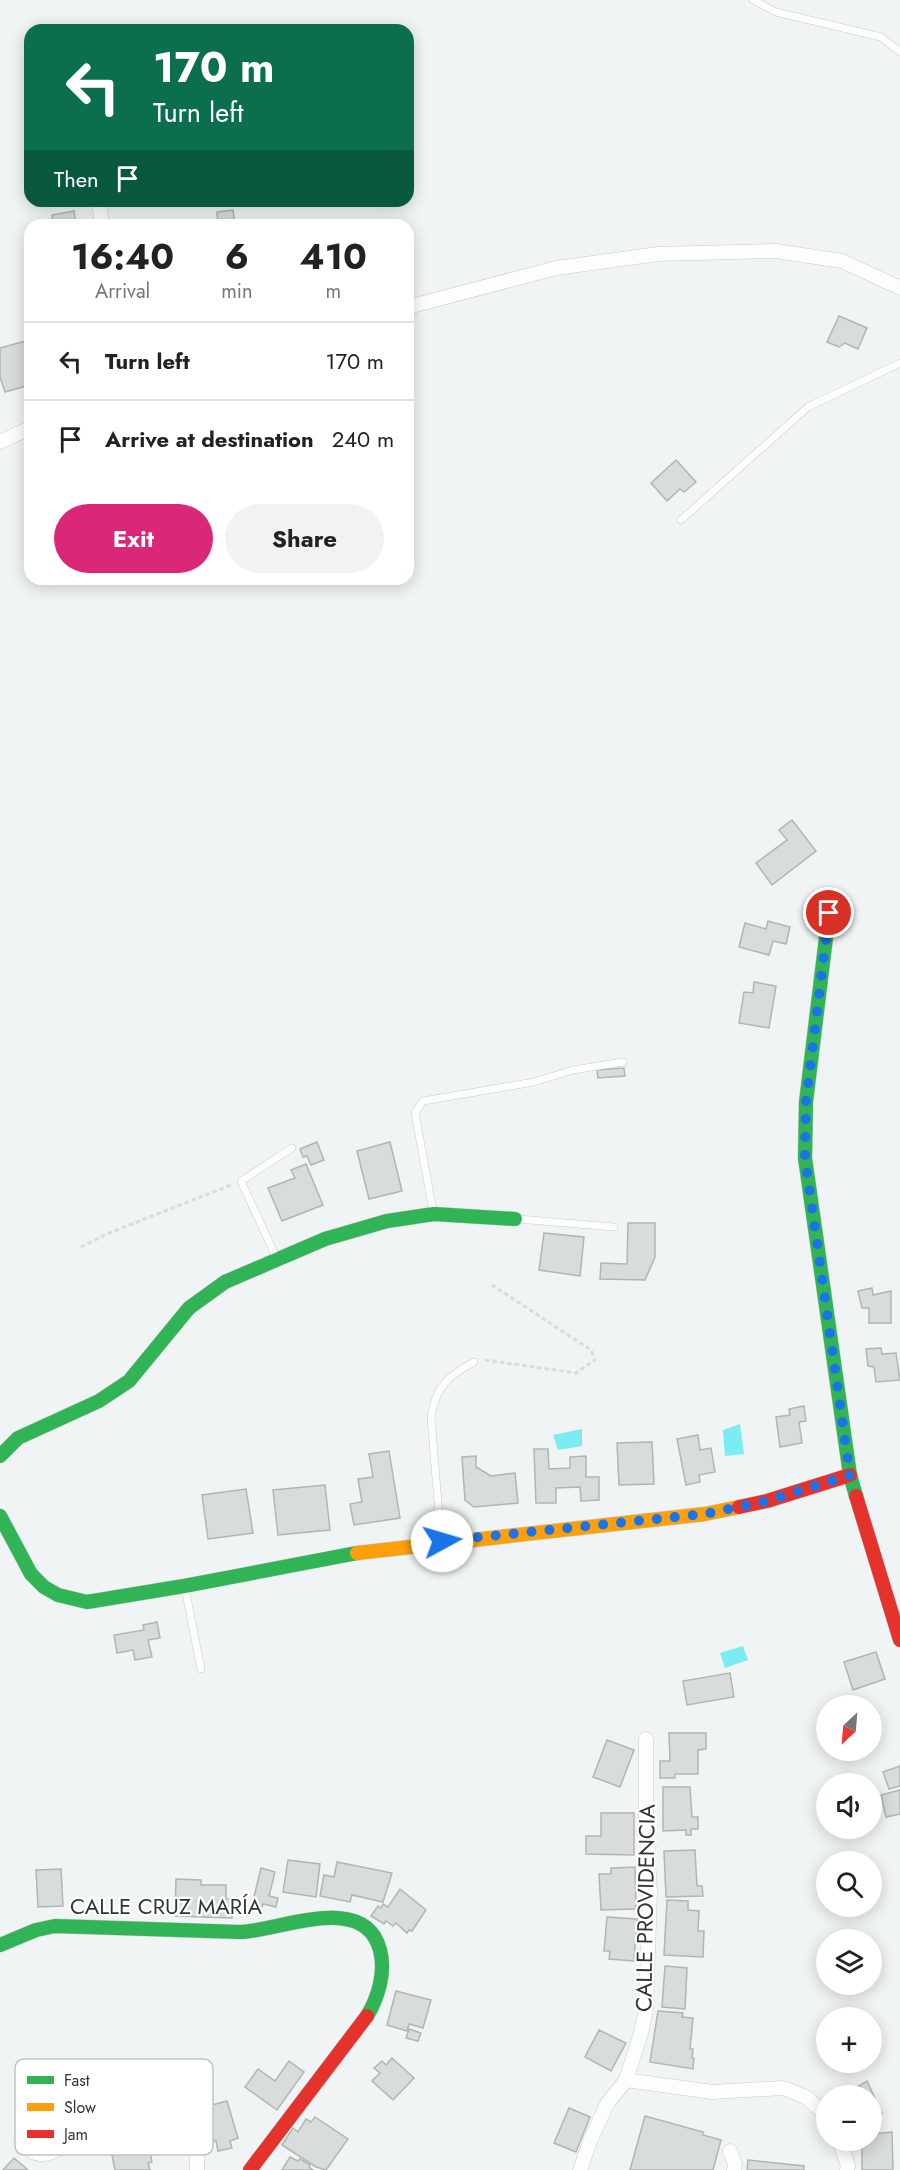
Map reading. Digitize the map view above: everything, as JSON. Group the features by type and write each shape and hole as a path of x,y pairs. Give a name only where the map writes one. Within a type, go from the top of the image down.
{"street":[{"path":"414,304 556,268 658,254 776,251 842,261 900,288"},
{"path":"0,442 24,431"},
{"path":"829,913 806,1102 805,1158 850,1475 900,1640"},
{"path":"0,1456 18,1438 91,1406 129,1381 189,1308 225,1281 325,1239 387,1221 434,1214 515,1219"},
{"path":"0,1516 31,1574 44,1587 58,1595 87,1602 367,1551 705,1514 767,1501 850,1475"},
{"name":"CALLE PROVIDENCIA","path":"580,2170 607,2104 626,2080 646,2009 650,1893 646,1820 646,1739"},
{"name":"CALLE CRUZ MARÍA","path":"0,1945 36,1930 55,1926 252,1931 315,1918 334,1918 364,1925 371,1932 381,1952 380,1980 374,2002 361,2025 250,2170"},
{"path":"626,2080 712,2092 783,2088 806,2097 816,2106"},
{"path":"730,2151 735,2164 734,2170"},
{"path":"843,2151 848,2166 847,2170"},
{"path":"196,2155 197,2170"}],"lane":[{"path":"753,0 776,12 881,37 900,52"},
{"path":"681,520 808,407 900,363"},
{"path":"434,1214 415,1113 423,1101 534,1082 573,1070 623,1062"},
{"path":"277,1259 241,1181 292,1148"},
{"path":"515,1219 614,1227"},
{"path":"442,1541 430,1417 433,1403 442,1385 454,1373 474,1362"},
{"path":"184,1586 201,1669"}],"path":[{"path":"81,1246 241,1181"},
{"path":"474,1362 482,1360 576,1373 595,1360 591,1350 492,1285"}],"water":[{"path":"740,1424 744,1454 725,1456 723,1430"},
{"path":"582,1429 582,1446 558,1450 553,1435"},
{"path":"743,1646 748,1660 725,1668 720,1653"}],"building":[{"path":"233,210 234,219 218,219 217,212"},
{"path":"74,211 75,219 52,219 52,215"},
{"path":"839,316 867,328 858,349 845,343 839,347 827,342"},
{"path":"24,341 24,387 5,392 0,377 0,348"},
{"path":"676,460 696,482 684,492 680,489 667,501 651,483"},
{"path":"792,820 816,851 772,885 756,863 787,840 779,830"},
{"path":"768,921 790,927 786,944 773,941 769,955 739,947 745,923 766,929"},
{"path":"754,982 776,986 769,1028 739,1023 744,992 753,993"},
{"path":"624,1068 625,1076 598,1078 597,1070"},
{"path":"317,1142 324,1160 311,1165 307,1156 303,1157 300,1149"},
{"path":"390,1142 402,1191 369,1199 357,1151"},
{"path":"306,1164 323,1205 282,1221 268,1188 295,1178 291,1170"},
{"path":"628,1223 655,1223 655,1257 645,1280 600,1279 601,1263 627,1264"},
{"path":"544,1233 584,1237 580,1276 539,1270"},
{"path":"872,1288 873,1295 891,1291 891,1323 869,1323 869,1308 862,1308 858,1291"},
{"path":"881,1348 882,1354 896,1353 900,1380 876,1382 874,1367 868,1366 866,1349"},
{"path":"804,1406 806,1421 799,1422 802,1443 780,1447 776,1417 790,1415 789,1409"},
{"path":"698,1435 700,1450 711,1448 715,1472 699,1475 700,1482 686,1485 677,1439"},
{"path":"652,1442 654,1484 619,1485 617,1443"},
{"path":"534,1449 548,1449 549,1469 570,1468 570,1457 586,1456 586,1477 599,1477 599,1500 581,1501 580,1487 556,1488 556,1503 536,1503"},
{"path":"389,1451 400,1518 354,1525 350,1504 362,1502 358,1479 373,1477 369,1454"},
{"path":"476,1456 476,1467 491,1476 515,1473 518,1503 474,1507 465,1500 462,1457"},
{"path":"325,1485 330,1530 278,1535 273,1490"},
{"path":"246,1489 253,1533 208,1539 202,1495"},
{"path":"157,1622 160,1638 148,1640 152,1657 135,1660 133,1650 117,1653 114,1635 144,1630 143,1625"},
{"path":"876,1652 885,1679 853,1690 844,1662"},
{"path":"730,1673 734,1697 687,1705 683,1681"},
{"path":"669,1733 706,1733 706,1749 698,1750 698,1774 675,1774 675,1778 660,1778 660,1761 670,1761"},
{"path":"607,1740 634,1750 620,1787 593,1777"},
{"path":"900,1766 900,1786 889,1789 883,1772"},
{"path":"663,1787 690,1787 692,1817 698,1817 698,1829 691,1829 691,1835 686,1835 686,1830 663,1831"},
{"path":"900,1790 900,1814 886,1817 882,1795"},
{"path":"601,1813 634,1813 634,1855 586,1854 586,1836 601,1836"},
{"path":"695,1850 697,1886 702,1886 703,1896 666,1897 664,1851"},
{"path":"288,1860 320,1864 316,1897 283,1892"},
{"path":"337,1862 392,1873 383,1902 352,1895 350,1902 320,1896 324,1875 334,1877"},
{"path":"635,1867 636,1909 601,1910 599,1874 611,1874 611,1868"},
{"path":"261,1868 275,1872 269,1896 278,1898 276,1907 263,1904 262,1907 252,1905"},
{"path":"61,1869 63,1906 38,1907 36,1870"},
{"path":"176,1879 201,1880 201,1885 226,1885 226,1899 233,1899 232,1918 175,1916"},
{"path":"400,1889 426,1910 412,1931 409,1930 407,1933 396,1923 393,1926 386,1921 384,1924 371,1916 378,1906 381,1908 383,1904 388,1907"},
{"path":"667,1900 688,1901 688,1910 699,1911 698,1931 704,1931 703,1957 664,1955"},
{"path":"607,1917 637,1919 634,1961 609,1959 610,1951 604,1951"},
{"path":"665,1966 687,1968 685,2009 662,2007"},
{"path":"396,1991 431,2000 423,2028 409,2024 407,2031 387,2025"},
{"path":"658,2011 683,2013 682,2017 693,2018 690,2049 693,2049 693,2069 650,2062"},
{"path":"409,2029 421,2033 418,2041 406,2038"},
{"path":"599,2030 626,2043 611,2071 585,2057"},
{"path":"392,2058 414,2078 393,2100 372,2081 380,2073 374,2068 382,2061 386,2065"},
{"path":"289,2061 304,2072 277,2110 245,2087 258,2069 275,2081"},
{"path":"227,2101 238,2138 230,2141 232,2148 218,2151 216,2141 213,2141 213,2105"},
{"path":"569,2108 590,2117 576,2152 554,2143"},
{"path":"645,2116 703,2132 703,2135 721,2140 713,2170 630,2170"},
{"path":"315,2117 348,2139 326,2170 316,2167 282,2145 293,2128 298,2132 306,2119 311,2122"},
{"path":"892,2132 893,2170 862,2170 862,2151 882,2151 882,2133"},
{"path":"112,2155 150,2155 152,2162 148,2163 150,2170 115,2170"},
{"path":"290,2157 298,2161 300,2159 310,2165 309,2167 313,2170 282,2170"},
{"path":"14,2158 28,2170 3,2170"},
{"path":"748,2160 804,2166 804,2170 747,2170"}],"traffic: fast":[{"path":"829,913 806,1102 805,1158 850,1475 856,1496"},
{"path":"0,1456 18,1438 99,1401 129,1381 189,1308 225,1282 325,1239 387,1221 434,1214 515,1219"},
{"path":"0,1516 31,1574 44,1587 58,1595 87,1602 357,1553"},
{"path":"0,1945 36,1930 55,1926 240,1932 319,1918 339,1918 357,1922 371,1932 380,1950 382,1958 380,1984 367,2016"}],"traffic: slow":[{"path":"357,1553 705,1514 739,1507"}],"traffic: jam":[{"path":"739,1507 767,1501 850,1475"},
{"path":"856,1496 900,1640"},
{"path":"250,2170 367,2016"}],"route":[{"path":"442,1541 645,1522 705,1514 767,1501 850,1475 805,1158 806,1102 829,913"}]}
